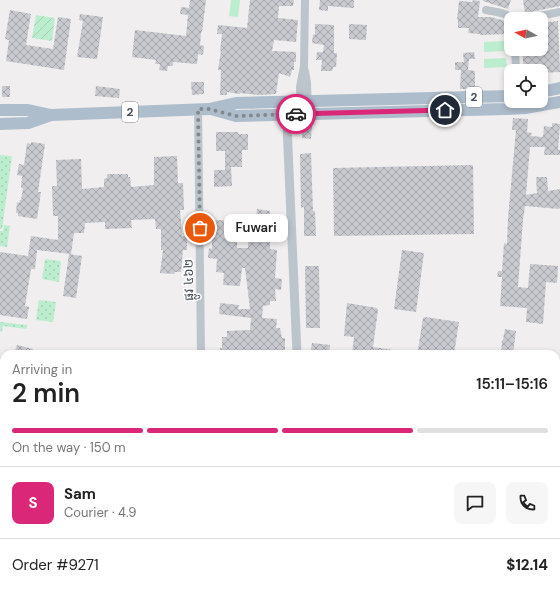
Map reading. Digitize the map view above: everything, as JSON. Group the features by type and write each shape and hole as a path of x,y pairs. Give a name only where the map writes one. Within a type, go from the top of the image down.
{"main road":[{"path":"548,91 560,88"},
{"name":"2","path":"0,110 28,110 51,115 204,109 236,103 504,96"},
{"name":"2","path":"548,103 560,102"},
{"name":"2","path":"204,109 236,116 504,106"},
{"name":"2","path":"0,124 28,123 51,115"}],"street":[{"path":"305,0 305,114"},
{"path":"486,10 504,14"},
{"path":"548,14 560,12"},
{"path":"286,102 297,350"},
{"name":"ផ្លូវ ៤៦២","path":"202,350 204,109"}],"green space":[{"path":"231,0 240,0 238,17 229,16"},
{"path":"36,15 55,18 52,41 32,38"},
{"path":"504,41 504,51 484,52 484,42"},
{"path":"506,58 507,64 504,64 504,67 484,68 484,59"},
{"path":"0,155 12,157 2,229 0,229"},
{"path":"4,225 10,226 7,247 0,246 0,231 3,231"},
{"path":"45,259 61,261 59,282 42,279"},
{"path":"39,300 56,302 53,322 36,320"},
{"path":"0,322 27,325 27,329 3,326 2,331 0,332"}],"building":[{"path":"190,0 206,0 200,45 204,46 203,55 198,54 197,64 173,62 173,66 168,66 167,71 159,70 160,64 155,64 156,60 132,57 135,30 186,36 188,15 180,14 181,7 189,8"},
{"path":"250,0 294,0 293,6 279,6 278,18 298,20 296,42 274,40 272,51 296,52 294,70 292,70 290,77 279,73 276,94 259,95 227,92 227,95 220,95 221,70 218,70 222,34 217,34 218,25 247,28"},
{"path":"320,0 354,0 354,8 328,6 328,11 319,10"},
{"path":"473,0 480,1 478,17 491,17 504,21 504,34 480,35 468,33 469,28 458,28 457,20 459,1 472,2"},
{"path":"483,0 511,0 508,9"},
{"path":"523,0 560,0 560,6 525,12"},
{"path":"10,10 31,14 26,45 53,49 58,17 71,19 64,70 6,61 9,40 5,39"},
{"path":"80,14 103,17 97,59 77,57 83,21 79,20"},
{"path":"558,21 560,72 548,73 548,64 523,64 523,56 548,56 548,22"},
{"path":"315,24 334,25 334,53 337,53 336,67 333,67 332,71 321,71 322,60 316,60 317,52 323,52 324,45 312,43 313,34 315,35"},
{"path":"349,24 367,25 366,40 349,39"},
{"path":"474,52 475,59 469,59 468,70 475,71 475,89 460,89 461,70 455,70 455,62 464,62 463,53"},
{"path":"191,82 204,82 204,94 192,95"},
{"path":"2,86 10,86 10,97 2,97"},
{"path":"96,86 120,89 119,98 95,96"},
{"path":"513,118 528,119 527,132 532,133 531,136 543,137 544,126 552,127 552,123 560,124 558,150 560,150 560,155 544,155 545,147 530,147 526,195 537,193 536,177 547,177 548,191 560,189 560,207 559,209 525,206 523,220 518,287 528,288 530,264 558,266 557,283 546,282 543,324 526,322 527,308 500,306 502,277 497,277 498,271 502,271 504,243 507,244 516,130 512,130"},
{"path":"303,124 312,125 311,139 302,138"},
{"path":"216,132 238,132 238,134 248,134 248,150 242,150 242,167 231,167 232,186 214,187 214,170 225,170 225,151 216,151"},
{"path":"31,142 45,144 38,192 41,192 37,219 18,216 18,213 16,213 17,202 19,203 21,200 23,188 21,188 22,176 17,175 19,164 24,165 27,143 31,144"},
{"path":"311,153 313,211 315,211 316,236 304,236 304,207 301,208 300,154"},
{"path":"177,156 178,183 183,183 184,210 180,210 182,236 187,236 187,250 183,250 181,272 175,272 174,274 160,273 163,250 161,250 161,229 156,229 155,219 131,220 132,228 105,229 105,222 85,223 84,233 74,233 71,254 37,250 35,269 31,269 25,306 29,307 27,319 0,315 0,252 28,256 31,236 58,240 58,216 53,216 52,186 57,186 56,160 81,159 82,189 104,187 104,179 107,178 107,174 128,174 128,177 130,177 131,187 154,185 154,157"},
{"path":"473,165 474,234 334,236 333,168"},
{"path":"257,209 270,211 268,230 270,230 270,249 277,250 275,278 282,279 281,290 275,289 276,301 270,301 270,305 263,306 262,318 277,319 276,328 280,328 282,338 285,338 285,350 220,350 220,348 222,348 222,337 227,337 227,331 250,330 251,318 219,314 220,303 239,305 238,309 250,309 245,268 242,268 240,286 223,285 224,273 216,272 217,259 208,258 209,248 212,249 212,237 215,237 215,220 242,221 242,229 255,230","holes":["237,237 248,237 248,248 237,248"]},
{"path":"402,250 424,253 416,312 394,309"},
{"path":"69,254 82,256 76,298 63,296"},
{"path":"305,266 319,266 320,328 306,328"},
{"path":"347,303 377,308 373,347 393,350 352,350 354,337 344,336"},
{"path":"425,317 459,322 455,350 418,350 423,318"},
{"path":"505,329 516,331 514,350 501,350"},
{"path":"312,343 330,345 329,350 311,350"},
{"path":"17,345 33,349 33,350 15,350"}],"way so far":[{"path":"200,228 198,109 209,109 236,116 296,114"}],"place":[{"name":"Fuwari","path":"200,228"}],"route":[{"path":"296,114 445,110"}]}
